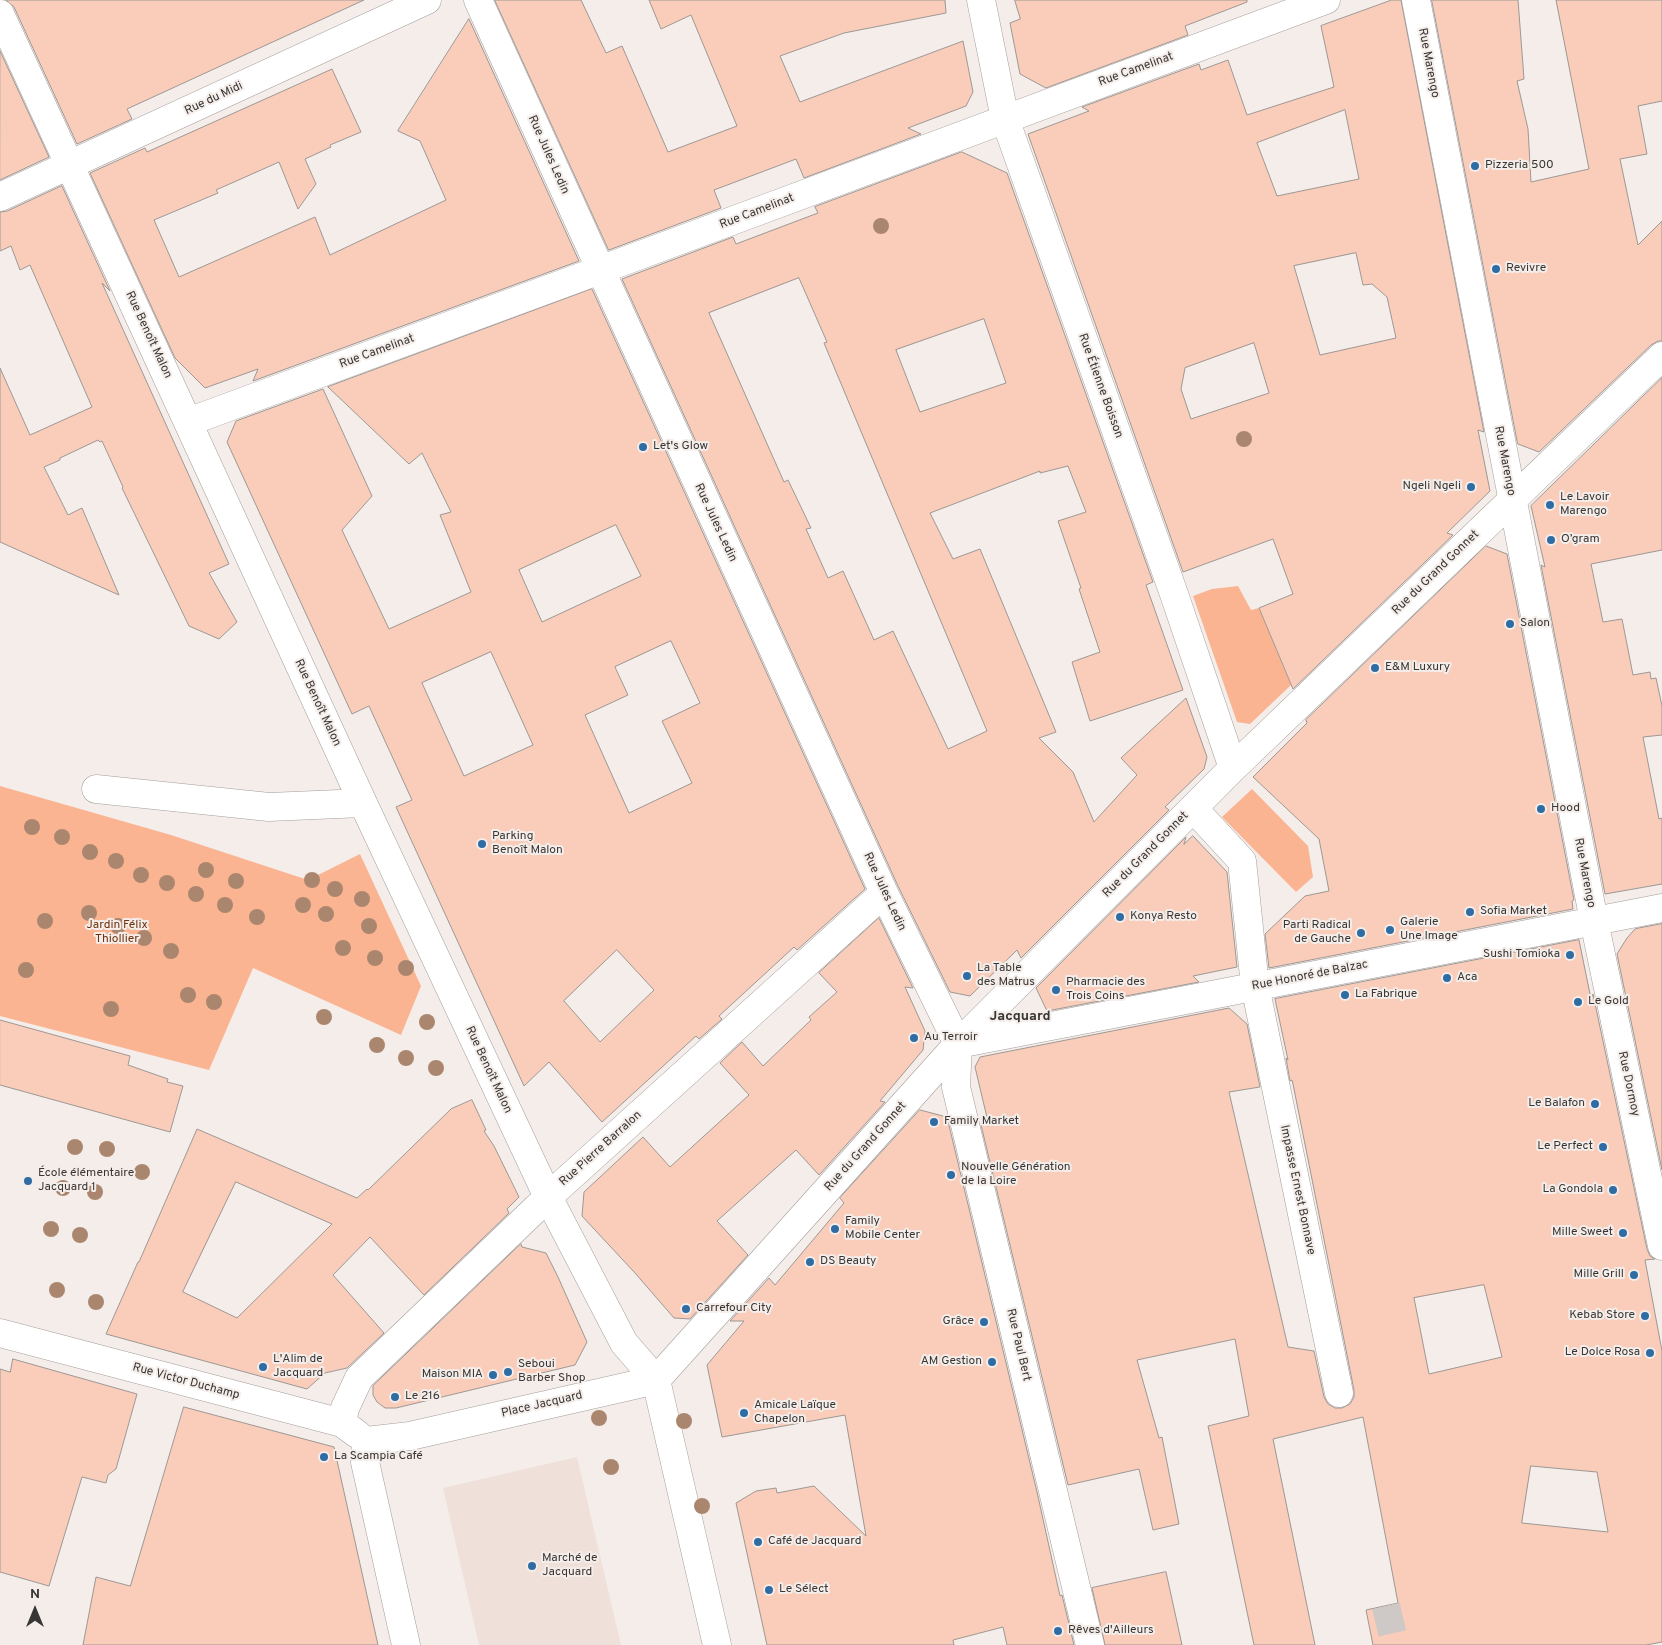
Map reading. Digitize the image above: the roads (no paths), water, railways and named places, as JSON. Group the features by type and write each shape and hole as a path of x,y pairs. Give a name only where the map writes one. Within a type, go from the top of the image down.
{"street":[{"name":"Rue du Midi","path":"0,197 427,0"},
{"name":"Rue Jules Ledin","path":"478,0 884,893 958,1044"},
{"name":"Rue Étienne Boisson","path":"981,0 1005,119 1171,585 1233,768"},
{"name":"Rue Camelinat","path":"188,422 1326,0"},
{"name":"Rue Marengo","path":"1416,0 1594,921"},
{"name":"Rue Benoît Malon","path":"0,14 363,803 548,1197 624,1343 656,1380"},
{"name":"Rue du Grand Gonnet","path":"656,1380 958,1044 1233,768 1662,356"},
{"path":"96,789 269,807 363,803"},
{"name":"Impasse Ernest Bonnave","path":"1193,808 1242,861 1256,986 1339,1393"},
{"name":"Rue Pierre Barralon","path":"342,1423 345,1408 358,1378 548,1197 884,893"},
{"name":"Rue Honoré de Balzac","path":"958,1044 1662,908"},
{"name":"Rue Dormoy","path":"1594,921 1662,1246"},
{"name":"Rue Paul Bert","path":"958,1044 956,1087 1090,1645"},
{"name":"Rue Victor Duchamp","path":"0,1332 342,1423 366,1441"},
{"path":"656,1380 717,1645"},
{"name":"Place Jacquard","path":"366,1441 410,1436 656,1380"},
{"path":"366,1441 365,1462 406,1645"}],"tunnel":[{"path":"1386,1606 1395,1645"}],"place":[{"name":"Pizzeria 500","path":"1475,166"},
{"name":"Revivre","path":"1496,269"},
{"name":"Let's Glow","path":"643,447"},
{"name":"Ngeli Ngeli","path":"1471,487"},
{"name":"Le Lavoir Marengo","path":"1550,505"},
{"name":"O’gram","path":"1551,540"},
{"name":"Salon","path":"1510,624"},
{"name":"E&M Luxury","path":"1375,668"},
{"name":"Hood","path":"1541,809"},
{"name":"Parking Benoît Malon","path":"482,844"},
{"name":"Sofia Market","path":"1470,912"},
{"name":"Konya Resto","path":"1120,917"},
{"name":"Galerie Une Image","path":"1390,930"},
{"name":"Parti Radical de Gauche","path":"1361,933"},
{"name":"Sushi Tomioka","path":"1570,955"},
{"name":"La Table des Matrus","path":"967,976"},
{"name":"Aca","path":"1447,978"},
{"name":"Pharmacie des Trois Coins","path":"1056,990"},
{"name":"La Fabrique","path":"1345,995"},
{"name":"Le Gold","path":"1578,1002"},
{"name":"Au Terroir","path":"914,1038"},
{"name":"Le Balafon","path":"1595,1104"},
{"name":"Family Market","path":"934,1122"},
{"name":"Le Perfect","path":"1603,1147"},
{"name":"Nouvelle Génération de la Loire","path":"951,1175"},
{"name":"École élémentaire Jacquard 1","path":"28,1181"},
{"name":"La Gondola","path":"1613,1190"},
{"name":"Family Mobile Center","path":"835,1229"},
{"name":"Mille Sweet","path":"1623,1233"},
{"name":"DS Beauty","path":"810,1262"},
{"name":"Mille Grill","path":"1634,1275"},
{"name":"Carrefour City","path":"686,1309"},
{"name":"Kebab Store","path":"1645,1316"},
{"name":"Grâce","path":"984,1322"},
{"name":"Le Dolce Rosa","path":"1650,1353"},
{"name":"AM Gestion","path":"992,1362"},
{"name":"L'Alim de Jacquard","path":"263,1367"},
{"name":"Seboui Barber Shop","path":"508,1372"},
{"name":"Maison MIA","path":"493,1375"},
{"name":"Le 216","path":"395,1397"},
{"name":"Amicale Laïque Chapelon","path":"744,1413"},
{"name":"La Scampia Café","path":"324,1457"},
{"name":"Café de Jacquard","path":"758,1542"},
{"name":"Marché de Jacquard","path":"532,1566"},
{"name":"Le Sélect","path":"769,1590"},
{"name":"Rêves d'Ailleurs","path":"1058,1631"}],"district":[{"name":"Jacquard","path":"1020,1017"}],"park label":[{"name":"Jardin Félix Thiollier","path":"117,933"}]}
